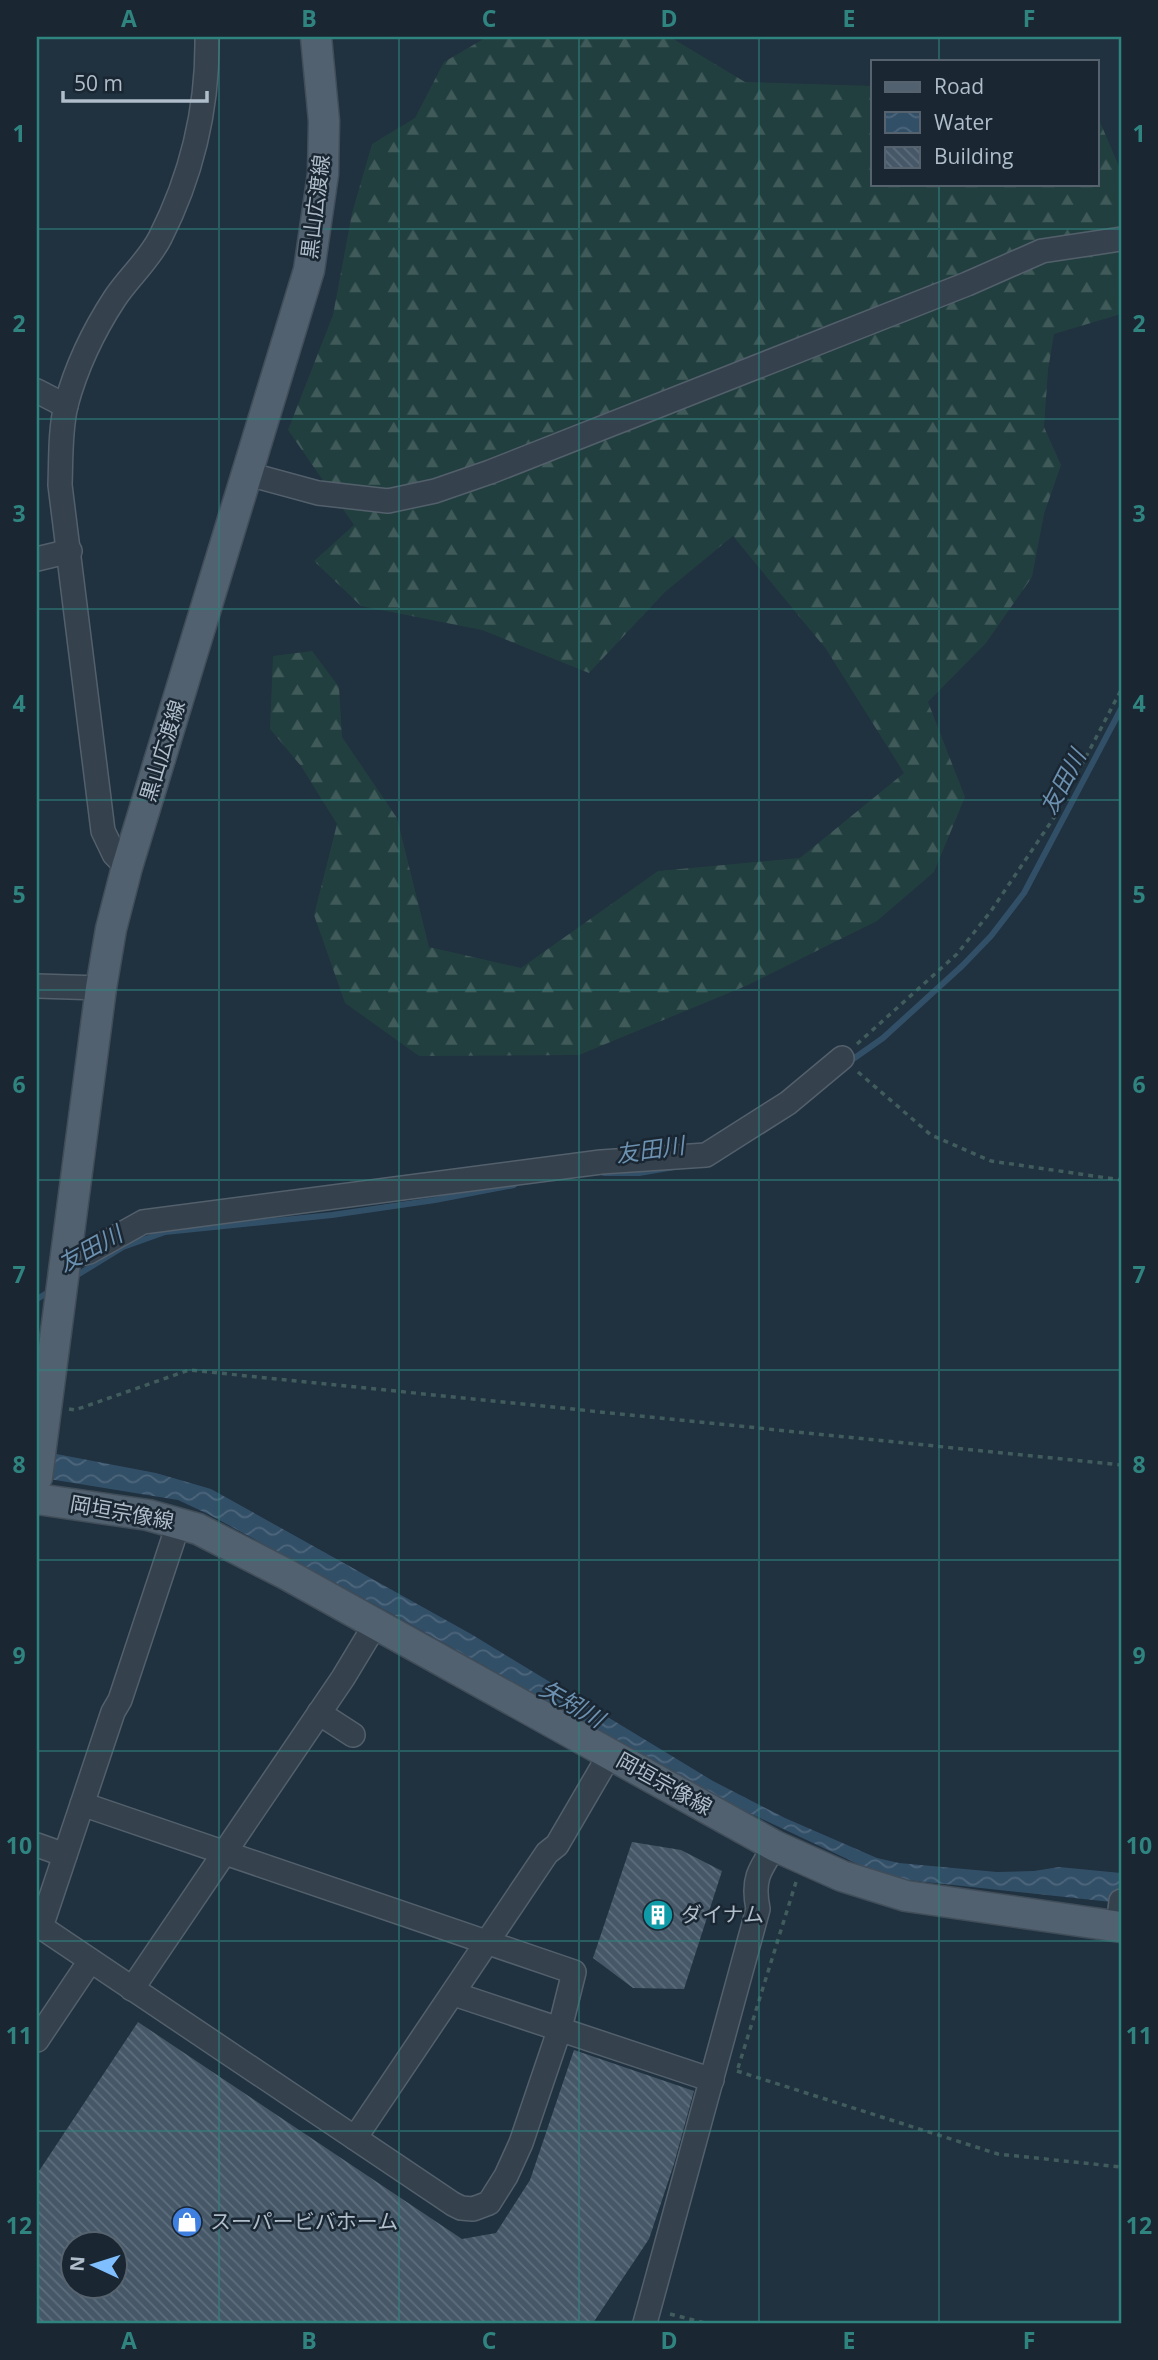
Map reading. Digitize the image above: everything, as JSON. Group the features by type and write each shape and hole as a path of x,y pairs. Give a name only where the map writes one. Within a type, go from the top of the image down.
{"main road":[{"name":"黒山広渡線","path":"37,1477 42,1423 111,929 127,867 309,270 323,174 324,121 316,37"},
{"name":"岡垣宗像線","path":"37,1499 148,1515 179,1522 198,1530 286,1574 775,1846 873,1888 906,1896 1120,1918"}],"street":[{"path":"127,867 114,854 103,831 60,485 66,406 99,323 159,240 183,187 196,145 204,95 207,37"},
{"path":"248,474 318,493 388,501 435,491 490,472 967,284 1042,251 1121,239"},
{"path":"37,391 66,406"},
{"path":"37,559 70,551"},
{"path":"37,986 101,988"},
{"path":"65,1258 89,1252 142,1222 601,1161 706,1155 788,1103 842,1058"},
{"path":"82,1804 575,1972 560,2028 521,2143 506,2176 489,2203 473,2209 461,2208 41,1927 82,1804 113,1712 120,1700 179,1522"},
{"path":"132,1989 319,1713 375,1625"},
{"path":"319,1713 353,1735"},
{"path":"355,2138 547,1853 557,1845 610,1754"},
{"path":"37,1845 65,1855"},
{"path":"645,2323 723,2082 758,1909 755,1894 757,1873 775,1846"},
{"path":"37,2040 90,1961"},
{"path":"454,1994 723,2082"}],"path":[{"path":"1121,690 1055,816 991,911 957,954 842,1058 931,1135 991,1161 1121,1180"},
{"path":"42,1423 189,1370 1121,1465"},
{"path":"723,2082 737,2071 803,1859"},
{"path":"737,2071 998,2154 1121,2167"},
{"path":"668,2323 670,2314 705,2323"}],"green space":[{"path":"487,37 670,37 745,82 871,86 871,186 1098,186 1098,117 1121,171 1121,314 1054,334 1048,370 1044,427 1061,465 1044,514 1032,577 986,643 928,702 965,797 934,872 877,921 748,985 579,1055 419,1056 345,1003 314,915 337,824 301,766 270,729 273,656 312,651 339,687 342,737 397,818 429,947 521,968 658,871 800,858 904,773 826,649 733,536 665,592 589,673 482,630 361,606 314,561 354,525 288,430 333,315 352,213 372,144 415,118 444,62"}],"water":[{"name":"矢矧川","path":"46,1452 156,1473 211,1489 471,1634 713,1781 785,1818 877,1858 899,1863 997,1872 1059,1867 1121,1873 1121,1903 907,1880 862,1866 728,1803 208,1514 178,1500 49,1479"}],"building":[{"name":"ダイナム","path":"632,1842 681,1850 722,1871 684,1989 633,1988 593,1958"},
{"path":"138,2022 462,2239 496,2233 530,2180 574,2050 694,2091 674,2164 649,2239 593,2323 37,2323 37,2174"}],"waterway":[{"name":"友田川","path":"846,1064 883,1038 991,936 1024,893 1121,709"},
{"name":"友田川","path":"604,1173 639,1173 680,1166"},
{"name":"友田川","path":"74,1277 123,1247 165,1232 332,1215 514,1185"},
{"name":"友田川","path":"37,1299 52,1290"}],"place":[{"name":"ダイナム","path":"658,1915"},
{"name":"スーパービバホーム","path":"187,2222"}]}
